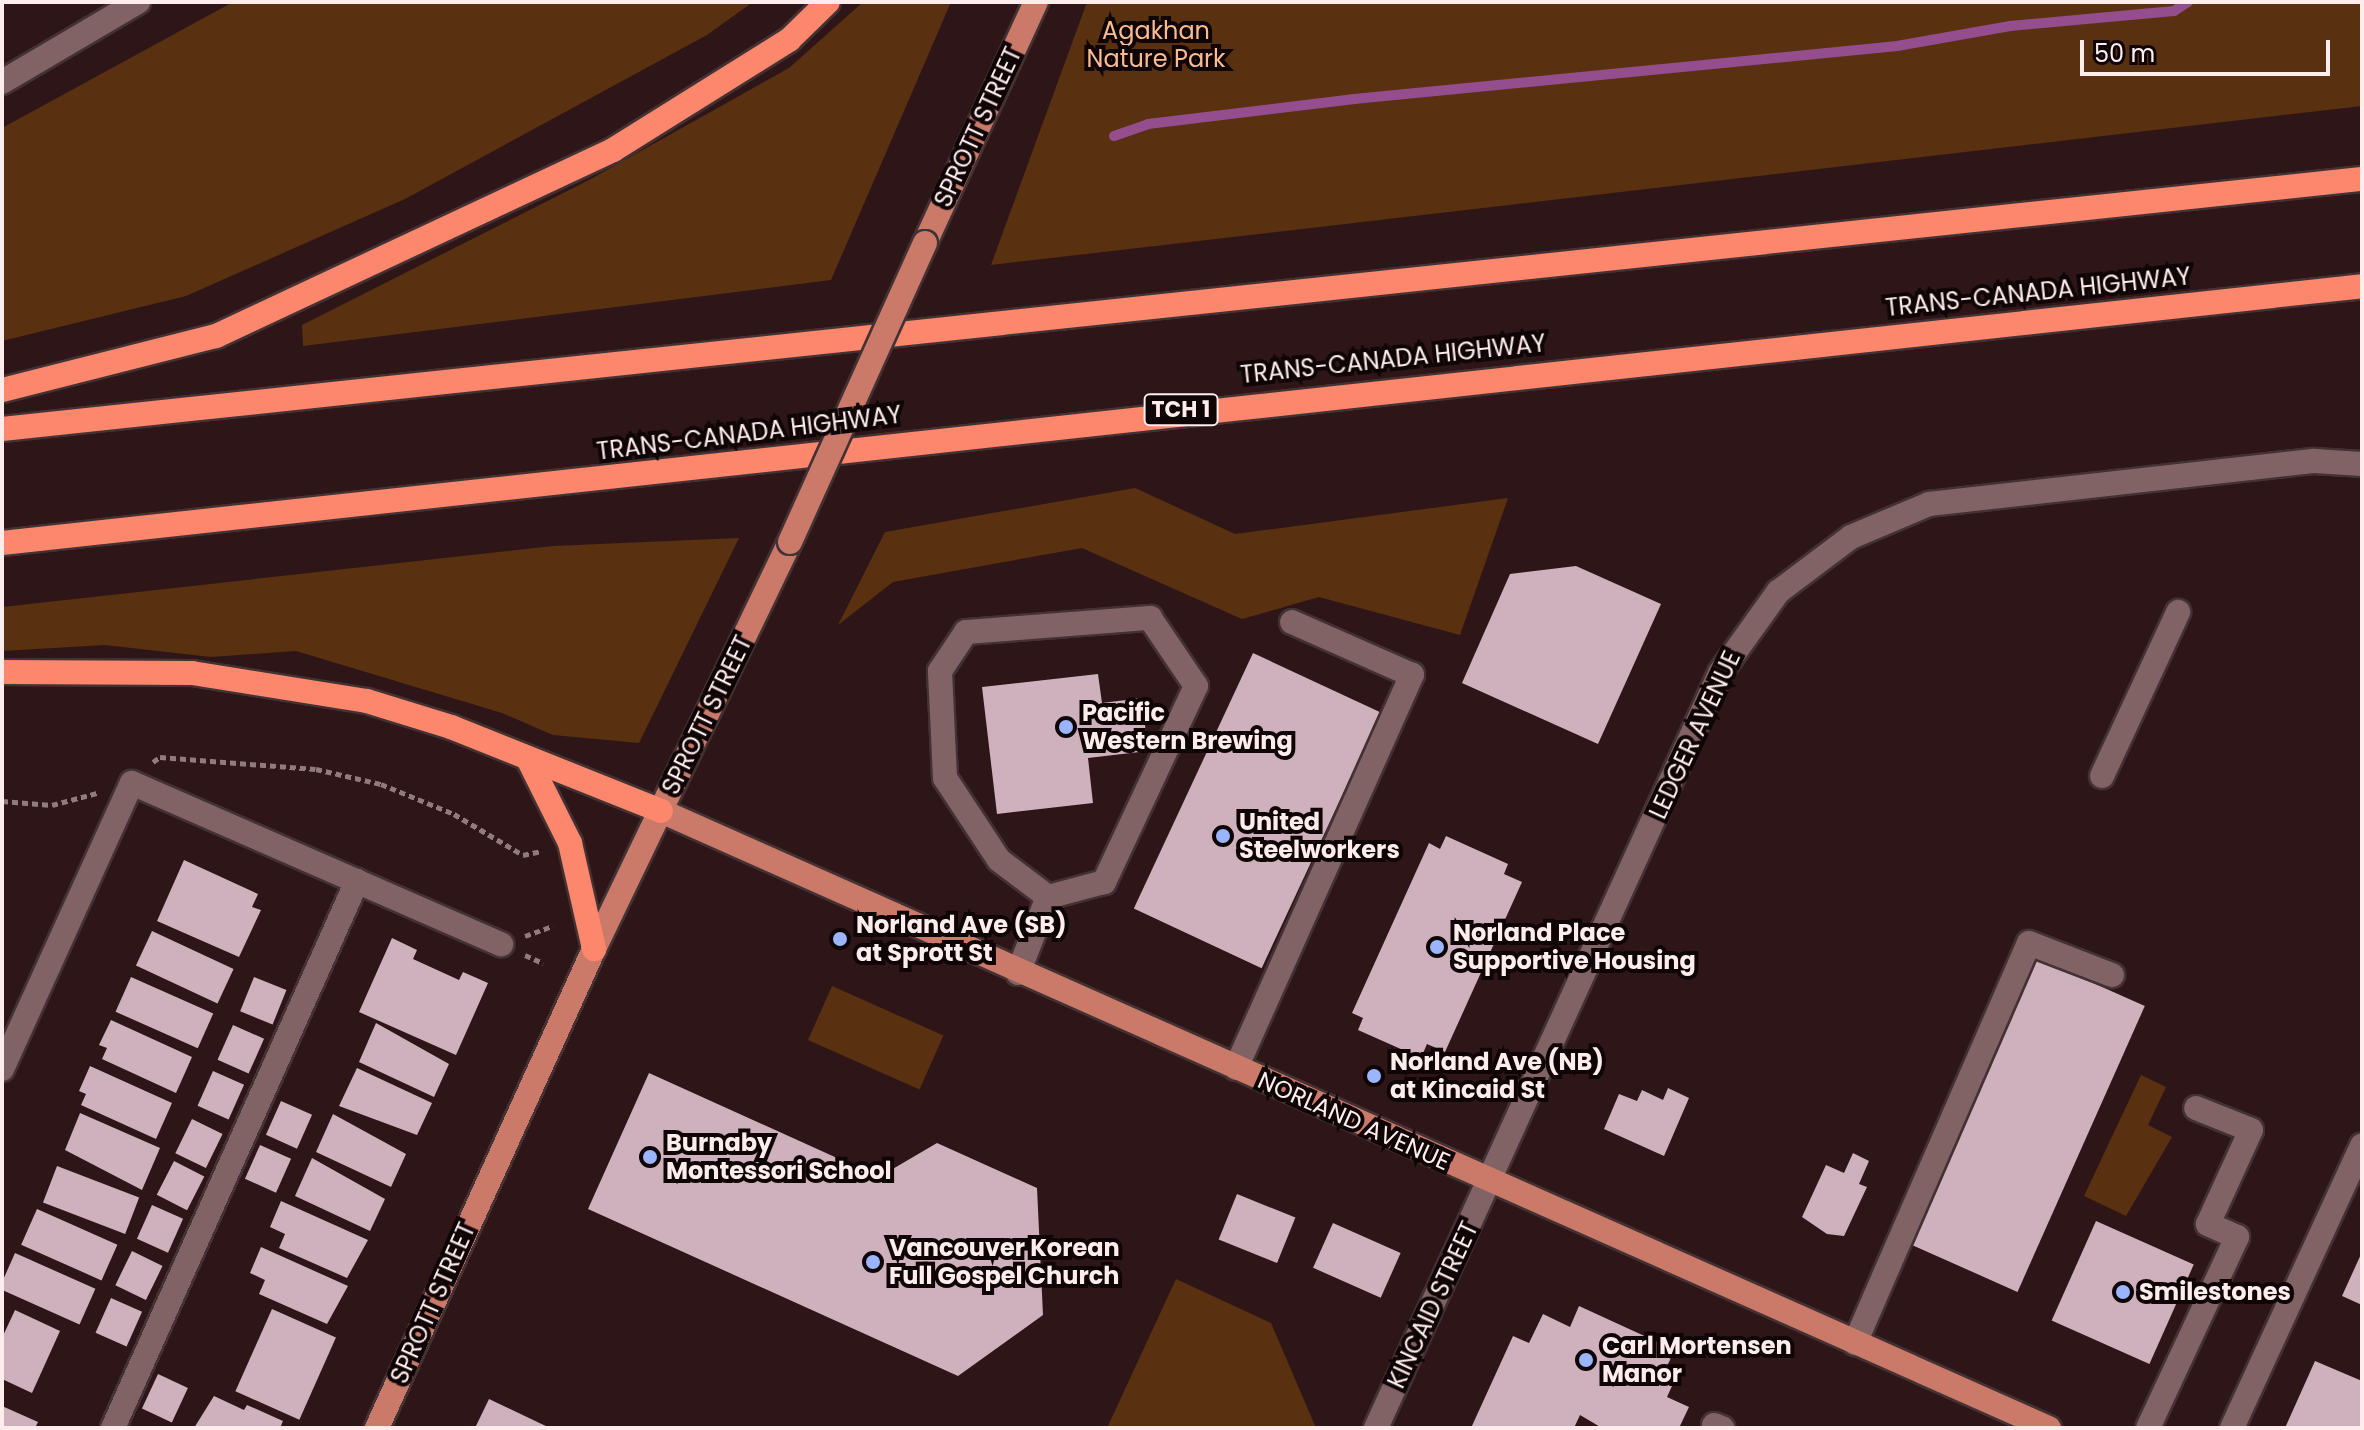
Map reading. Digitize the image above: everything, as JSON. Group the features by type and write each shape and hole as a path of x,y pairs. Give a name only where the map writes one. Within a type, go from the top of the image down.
{"highway":[{"path":"2,390 216,336 613,150 789,40 828,2"},
{"path":"2,429 2362,179"},
{"name":"TRANS-CANADA HIGHWAY","path":"2,543 2362,286"},
{"path":"2,672 192,673 285,685 437,723 661,811"},
{"path":"529,761 570,843 594,949"}],"main road":[{"name":"SPROTT STREET","path":"377,1428 594,949 790,542 1036,2"},
{"name":"NORLAND AVENUE","path":"661,811 1018,973 2049,1428"}],"street":[{"path":"2,82 138,2"},
{"name":"LEDGER AVENUE","path":"1490,1181 1720,673 1768,604 1813,561 1929,504 2315,461 2362,464"},
{"path":"2102,776 2178,612"},
{"path":"1150,618 1196,686 1104,882 1048,897 999,860 945,778 940,671 966,632 1150,618"},
{"path":"1236,1068 1412,675 1292,622"},
{"path":"2,1069 132,783 501,944"},
{"path":"113,1428 357,881"},
{"path":"1018,973 1048,897"},
{"path":"1855,1343 2029,943 2112,975"},
{"path":"2148,1428 2237,1237 2208,1224 2251,1130 2196,1108"},
{"path":"2232,1428 2362,1146"},
{"name":"KINCAID STREET","path":"1376,1428 1490,1181"}],"path":[{"path":"2,801 52,805 132,783 160,757 316,769 381,784 454,814 523,855 550,849"}],"green space":[{"path":"233,2 753,2 707,35 405,199 186,296 2,341 2,128"},
{"path":"863,2 951,2 831,280 303,346 302,325 589,180 789,68"},
{"name":"Agakhan Nature Park","path":"1087,2 2362,2 2362,106 991,265"},
{"path":"1135,488 1235,534 1508,498 1460,635 1319,597 1242,619 1082,548 893,582 838,625 885,532"},
{"path":"739,538 639,743 553,735 502,713 296,651 211,657 105,645 2,651 2,607 553,546"},
{"path":"832,986 943,1036 919,1090 808,1040"},
{"path":"2141,1075 2166,1087 2148,1125 2172,1137 2126,1216 2084,1196"},
{"path":"1176,1279 1271,1323 1316,1428 1107,1428"}],"building":[{"path":"1576,566 1661,604 1598,744 1462,683 1510,574"},
{"path":"1253,653 1381,713 1262,968 1134,909"},
{"name":"Pacific Western Brewing","path":"1098,674 1102,703 1142,698 1148,751 1088,758 1093,803 997,814 982,687"},
{"name":"Norland Place Supportive Housing","path":"1446,836 1508,864 1504,874 1522,882 1445,1052 1427,1044 1421,1058 1358,1030 1363,1018 1352,1013 1429,843 1440,849"},
{"path":"184,860 258,894 252,907 261,910 239,957 157,921"},
{"path":"152,931 234,969 218,1003 136,965"},
{"path":"392,938 417,950 413,959 459,980 463,972 488,983 456,1055 359,1012"},
{"path":"2037,958 2145,1006 2017,1292 1910,1244"},
{"path":"131,977 213,1014 198,1048 116,1012"},
{"path":"254,977 286,990 273,1024 240,1011"},
{"path":"111,1020 192,1057 176,1093 102,1059 107,1048 99,1045"},
{"path":"376,1023 449,1064 434,1097 359,1062"},
{"path":"233,1025 264,1039 249,1074 218,1060"},
{"path":"90,1066 172,1103 156,1139 81,1105 86,1094 79,1091"},
{"path":"357,1068 432,1103 417,1135 339,1106"},
{"path":"213,1071 244,1085 229,1120 198,1106"},
{"name":"Vancouver Korean Full Gospel Church","path":"649,1073 879,1177 937,1143 1037,1188 1043,1315 958,1376 588,1209"},
{"path":"1668,1088 1689,1098 1664,1156 1604,1129 1619,1094 1637,1101 1642,1090 1663,1100"},
{"path":"281,1101 312,1115 297,1149 266,1135"},
{"path":"80,1113 160,1148 142,1190 65,1150"},
{"path":"333,1114 406,1154 391,1187 316,1152"},
{"path":"192,1119 223,1134 206,1168 175,1153"},
{"path":"260,1145 291,1159 276,1193 245,1179"},
{"path":"1853,1153 1869,1161 1859,1184 1867,1187 1844,1236 1827,1234 1802,1217 1826,1165 1844,1173"},
{"path":"312,1158 385,1199 370,1231 295,1196"},
{"path":"174,1161 204,1176 187,1210 157,1195"},
{"path":"57,1166 139,1198 125,1234 43,1202"},
{"path":"1237,1194 1295,1218 1277,1263 1219,1239"},
{"path":"281,1201 368,1240 347,1278 279,1248 285,1234 270,1227"},
{"path":"152,1205 183,1219 168,1253 137,1239"},
{"path":"37,1209 117,1245 102,1280 21,1245"},
{"name":"Smilestones","path":"2096,1221 2194,1265 2149,1364 2052,1321"},
{"path":"1333,1223 1401,1253 1381,1298 1313,1268"},
{"path":"261,1247 348,1286 327,1324 259,1294 265,1280 250,1273"},
{"path":"132,1251 163,1266 146,1300 115,1285"},
{"path":"2362,1252 2362,1305 2342,1296"},
{"path":"15,1253 95,1289 80,1324 2,1290 2,1282"},
{"path":"111,1298 142,1312 127,1347 96,1333"},
{"name":"Carl Mortensen Manor","path":"1579,1306 1675,1350 1665,1370 1677,1375 1667,1397 1689,1407 1679,1428 1602,1428 1580,1415 1574,1428 1471,1428 1513,1336 1529,1343 1543,1314 1570,1327"},
{"path":"272,1309 336,1337 299,1420 235,1391"},
{"path":"15,1310 60,1331 32,1393 2,1379 2,1338"},
{"path":"2315,1361 2362,1381 2362,1428 2285,1428"},
{"path":"158,1374 188,1388 172,1422 142,1408"},
{"path":"214,1396 244,1410 247,1405 283,1421 280,1428 194,1428"},
{"path":"489,1399 550,1428 475,1428"},
{"path":"2,1406 38,1422 35,1428 2,1428"}],"waterway":[{"path":"1114,136 1148,124 1354,99 1897,46 2010,26 2174,11 2188,2"}],"place":[{"name":"Pacific Western Brewing","path":"1066,727"},
{"name":"United Steelworkers","path":"1223,836"},
{"name":"Norland Ave (SB) at Sprott St","path":"840,939"},
{"name":"Norland Place Supportive Housing","path":"1437,947"},
{"name":"Norland Ave (NB) at Kincaid St","path":"1374,1076"},
{"name":"Burnaby Montessori School","path":"650,1157"},
{"name":"Vancouver Korean Full Gospel Church","path":"873,1262"},
{"name":"Smilestones","path":"2123,1292"},
{"name":"Carl Mortensen Manor","path":"1586,1360"}]}
